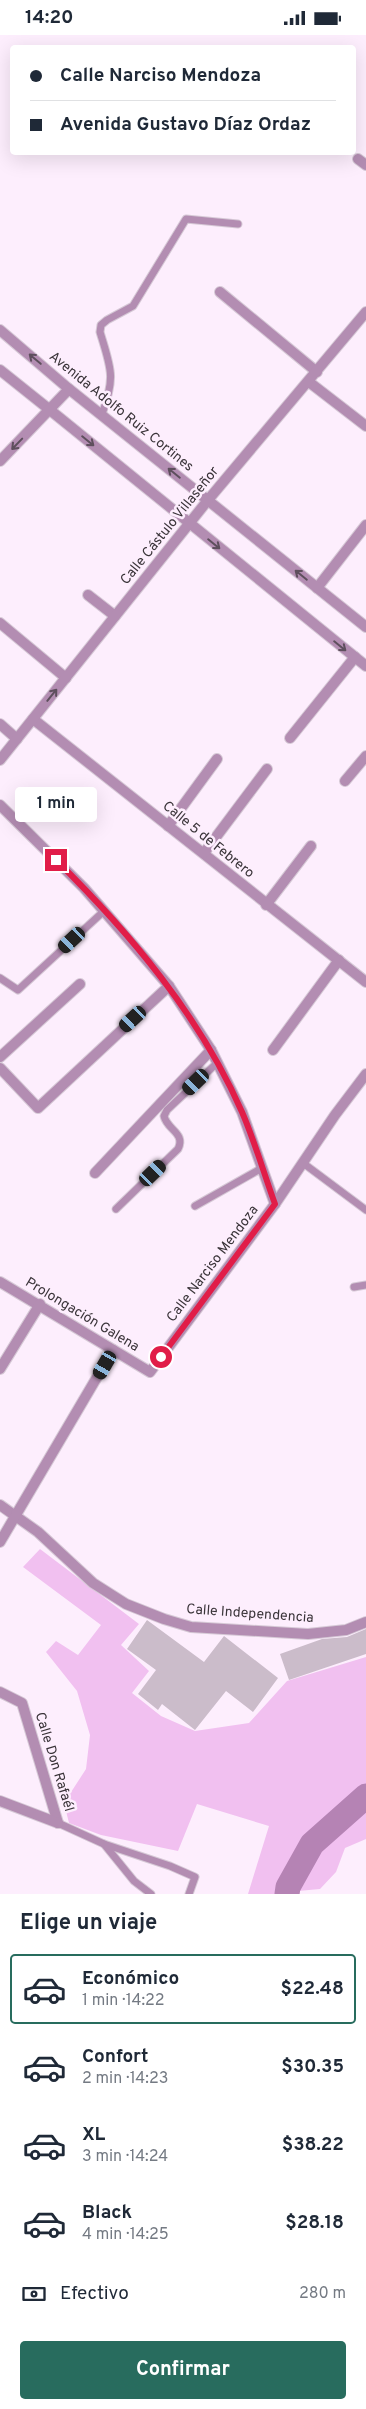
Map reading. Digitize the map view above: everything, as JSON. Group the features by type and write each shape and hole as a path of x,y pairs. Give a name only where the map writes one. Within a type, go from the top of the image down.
{"street":[{"path":"220,292 317,372"},
{"name":"Calle Cástulo Villaseñor","path":"0,760 189,523 366,312"},
{"name":"Avenida Adolfo Ruiz Cortines","path":"0,330 70,389 366,627"},
{"path":"0,370 366,666"},
{"path":"309,382 366,426"},
{"path":"0,461 70,389"},
{"path":"317,588 366,525"},
{"path":"88,595 115,617"},
{"path":"0,623 66,677"},
{"path":"290,737 355,657"},
{"name":"Calle 5 de Febrero","path":"33,719 366,983"},
{"path":"0,724 17,739"},
{"path":"345,781 366,756"},
{"path":"168,825 217,759"},
{"path":"204,853 267,769"},
{"path":"0,805 84,888 169,987 210,1050 242,1112 275,1204"},
{"path":"266,905 310,846"},
{"path":"273,1051 338,960"},
{"path":"0,1057 80,984"},
{"path":"0,1068 38,1108 169,987"},
{"path":"95,1173 210,1050"},
{"name":"Calle Narciso Mendoza","path":"150,1372 275,1204 335,1115 366,1075"},
{"name":"Prolongación Galena","path":"0,1282 40,1304 150,1372"},
{"path":"0,1369 40,1304"},
{"path":"0,1542 113,1350"},
{"name":"Calle Independencia","path":"0,1505 38,1532 93,1583 126,1604 164,1619 191,1627 308,1635 346,1629 366,1622"},
{"name":"Calle Don Rafaél","path":"0,1692 22,1703 58,1823"},
{"path":"0,1801 58,1823"}],"lane":[{"path":"102,414 109,395 112,374 100,332 101,325 106,320 133,306 186,219 238,224"},
{"path":"0,978 18,990 104,911"},
{"path":"116,1209 178,1149 181,1143 180,1137 165,1122 164,1116 167,1110 217,1063"},
{"path":"303,1163 366,1210"},
{"path":"195,1206 262,1168"},
{"path":"354,1287 366,1285"},
{"path":"58,1823 104,1844 170,1866 195,1877 189,1894"},
{"path":"104,1844 134,1881 151,1894"}],"shaded area":[{"path":"40,1549 139,1624 121,1645 149,1671 132,1693 161,1716 195,1731 249,1723 287,1681 366,1657 366,1839 345,1848 336,1872 320,1889 298,1891 297,1894 248,1894 269,1826 197,1804 178,1851 101,1835 69,1823 64,1803 86,1769 90,1735 77,1691 46,1652 56,1641 78,1655 101,1625 23,1567"}],"building":[{"path":"147,1620 204,1662 224,1636 278,1678 253,1712 226,1691 195,1730 162,1704 158,1710 138,1694 156,1670 127,1649"},
{"path":"366,1629 366,1654 289,1680 280,1654 322,1639 347,1637"}],"waterway":[{"path":"287,1894 288,1887 312,1844 366,1796"}],"route":[{"path":"56,860 84,888 169,987 210,1050 242,1112 275,1204 161,1357"}]}
